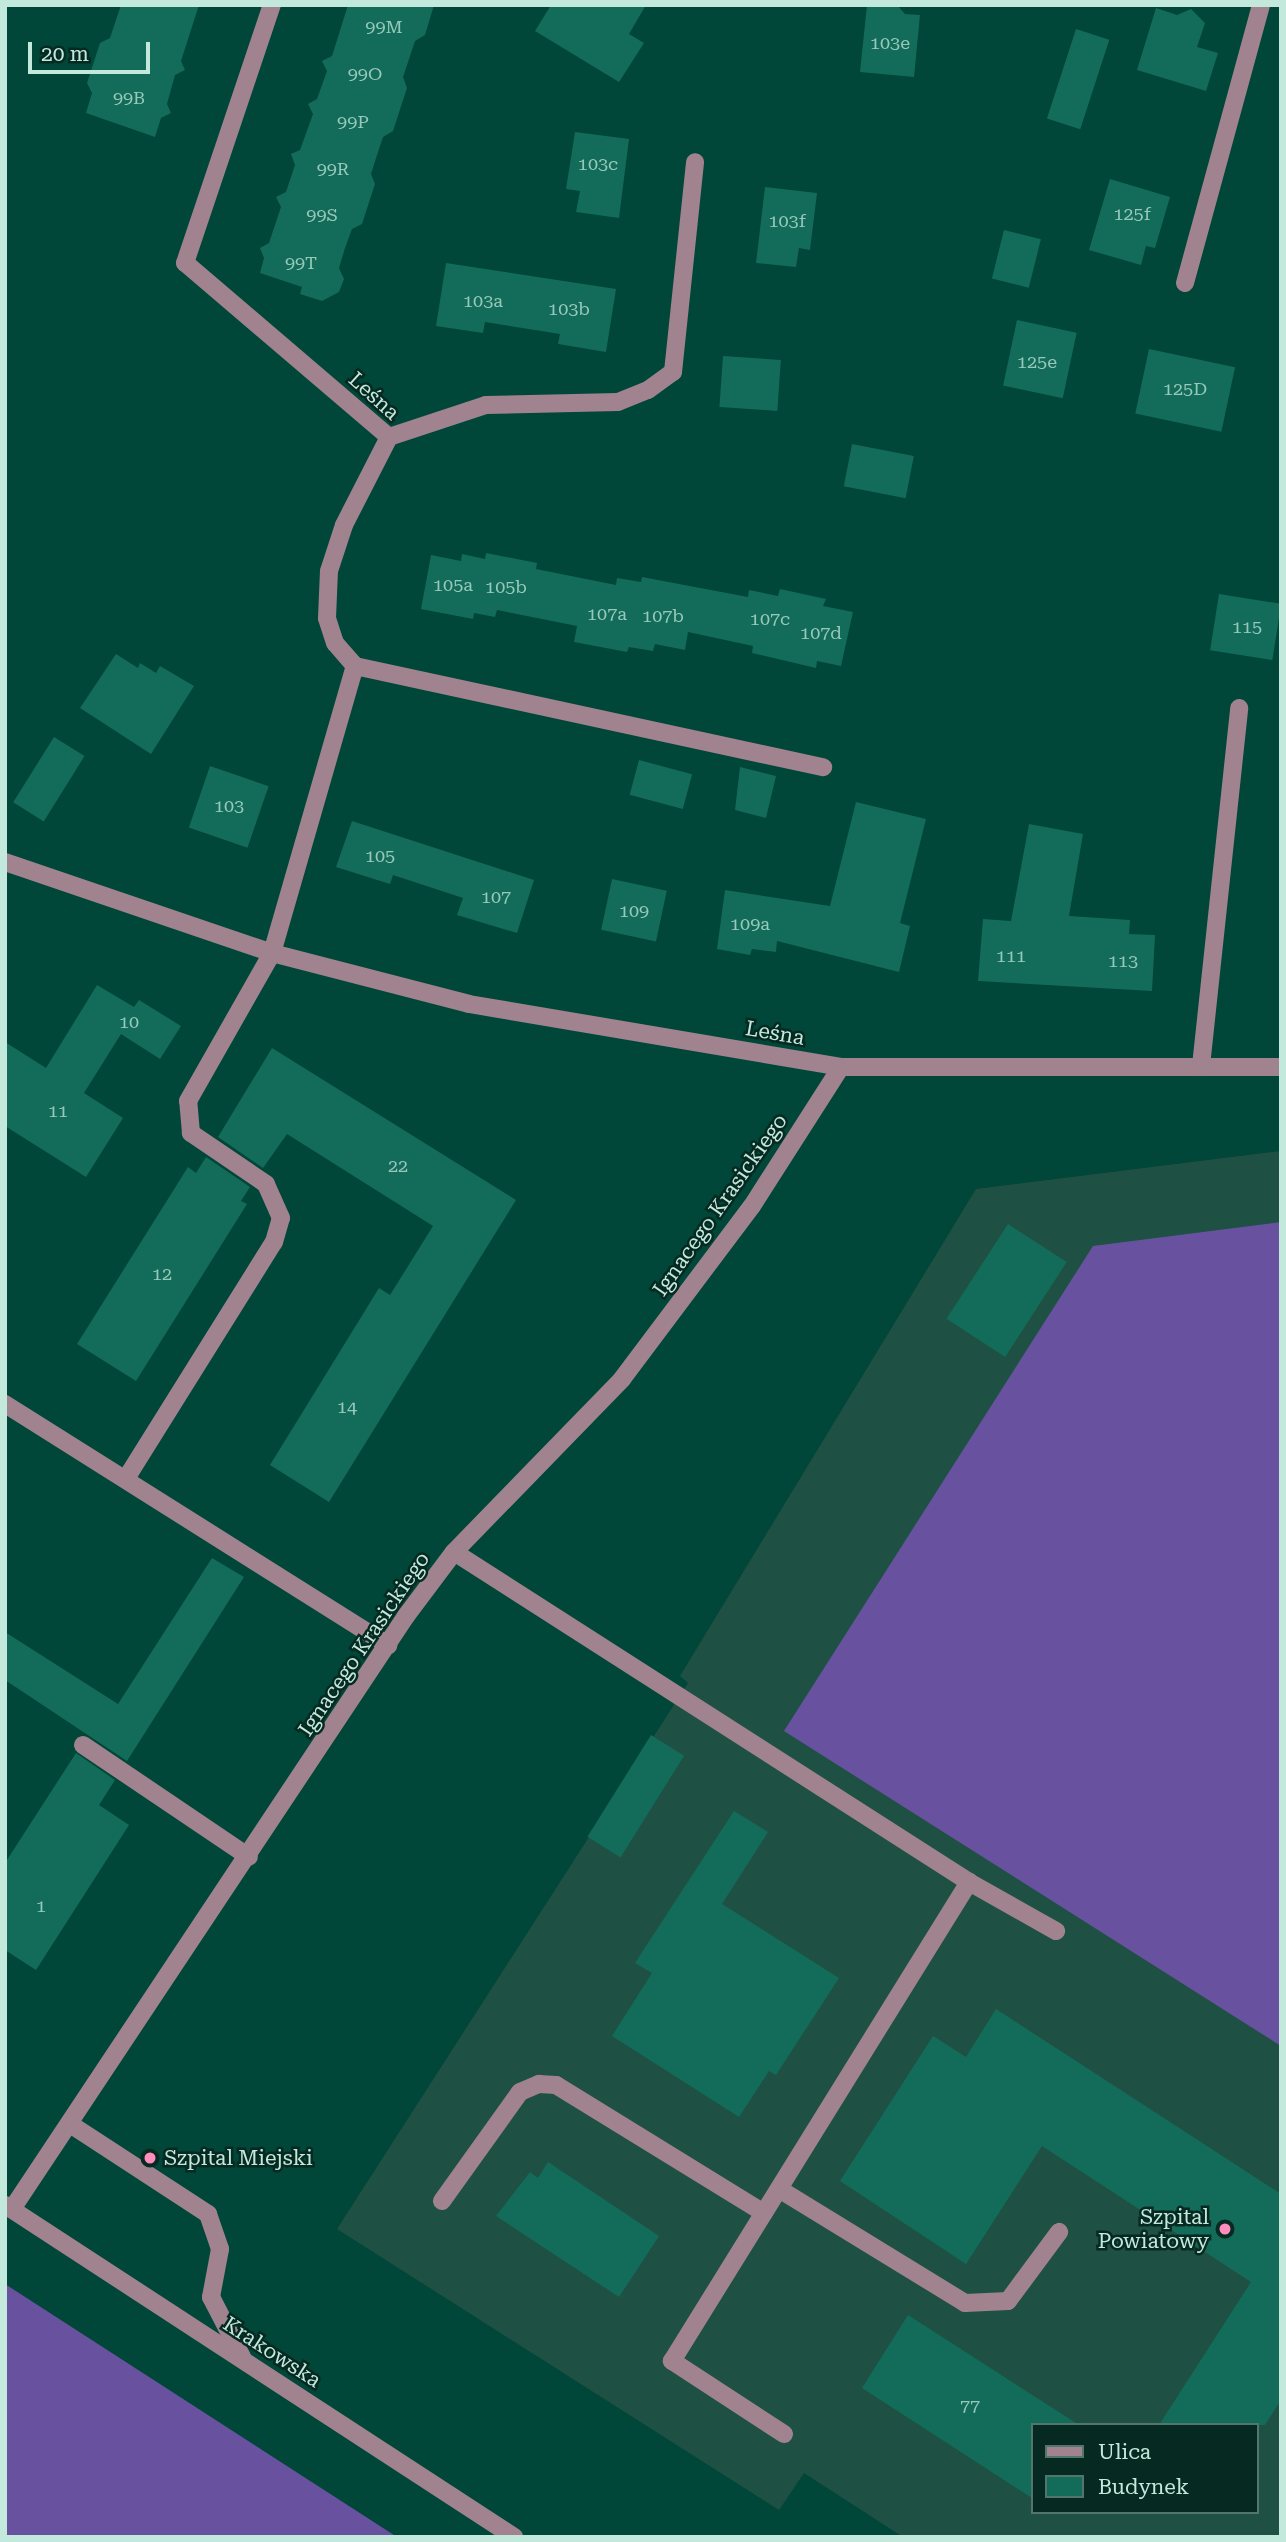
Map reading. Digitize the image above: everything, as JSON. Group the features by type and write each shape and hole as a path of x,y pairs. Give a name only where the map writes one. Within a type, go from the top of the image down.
{"street":[{"name":"Leśna","path":"272,5 185,263 389,437 344,525 329,571 327,618 335,643 355,666"},
{"path":"1185,283 1261,5"},
{"path":"389,437 485,405 618,402 648,390 673,372 695,162"},
{"path":"127,1477 274,1242 281,1218 266,1184 200,1142 187,1118 195,1085 254,991 272,953 355,666 823,767"},
{"path":"1201,1066 1239,708"},
{"name":"Leśna","path":"5,862 272,953 469,1004 841,1067 1281,1067"},
{"name":"Ignacego Krasickiego","path":"8,2207 70,2124 388,1645 454,1552 622,1379 752,1206 841,1067"},
{"path":"5,1404 127,1477 388,1645"},
{"path":"454,1552 969,1882 1056,1931"},
{"path":"83,1745 249,1857"},
{"path":"784,2434 673,2361 969,1882"},
{"path":"442,2201 520,2092 547,2084 571,2090 764,2213"},
{"path":"70,2124 208,2214 220,2249 211,2297 244,2361"},
{"path":"779,2189 965,2303 1008,2301 1059,2232"},
{"name":"Krakowska","path":"8,2207 514,2537"}],"shaded area":[{"path":"1281,1151 1281,2537 903,2537 804,2473 779,2510 337,2229 688,1683 680,1676 976,1189"},
{"path":"1281,1222 1281,2046 784,1731 1093,1246"},
{"path":"5,2284 397,2537 5,2537"}],"building":[{"path":"121,5 199,5 181,61 185,70 175,75 167,104 171,113 161,118 155,137 86,113 92,93 87,83 100,43 110,38"},
{"path":"348,5 434,5 425,35 415,41 403,77 407,88 393,131 383,137 377,155 371,174 375,184 362,224 352,229 345,248 339,268 344,279 339,292 322,301 300,294 302,287 260,273 264,258 260,248 269,243 281,207 276,197 286,192 295,165 291,154 300,150 313,114 308,104 317,99 327,71 322,61 332,56"},
{"path":"551,5 646,5 629,34 644,43 619,82 535,31"},
{"path":"867,5 897,5 905,14 920,15 914,77 860,72"},
{"path":"1156,8 1177,15 1191,9 1205,23 1197,47 1218,53 1206,91 1137,70"},
{"path":"1076,29 1109,40 1080,129 1047,118"},
{"path":"575,132 629,139 619,218 576,212 580,191 566,189"},
{"path":"1110,179 1170,197 1155,248 1146,246 1141,265 1089,250"},
{"path":"765,187 817,193 810,250 799,248 796,267 756,263"},
{"path":"1004,230 1041,239 1029,288 992,279"},
{"path":"446,263 616,289 606,352 558,344 560,334 485,322 483,333 436,326"},
{"path":"1017,320 1077,333 1063,398 1003,386"},
{"path":"1149,349 1235,367 1221,432 1135,414"},
{"path":"723,356 781,360 777,411 719,407"},
{"path":"852,444 914,456 906,498 844,486"},
{"path":"486,553 537,563 536,569 616,585 617,578 641,582 642,577 748,597 749,590 778,596 780,589 826,599 823,606 853,612 841,666 817,661 816,668 752,653 753,646 688,632 685,650 655,644 653,651 629,647 627,652 574,642 577,626 497,610 495,617 474,613 473,619 421,609 431,555 461,561 462,554 485,559"},
{"path":"1219,594 1281,604 1272,660 1210,650"},
{"path":"116,654 138,668 140,663 156,673 160,666 194,686 151,754 80,708"},
{"path":"54,737 85,756 44,821 13,802"},
{"path":"639,760 692,774 683,809 630,795"},
{"path":"210,766 269,786 247,848 189,827"},
{"path":"740,767 776,776 766,818 735,810"},
{"path":"856,802 926,819 900,923 910,926 899,972 777,941 776,952 752,949 750,955 717,949 725,890 830,906"},
{"path":"352,821 534,880 517,933 457,915 463,898 393,875 390,884 336,867"},
{"path":"1029,824 1083,834 1069,916 1130,920 1129,934 1155,935 1152,991 978,981 983,919 1011,921"},
{"path":"612,879 667,891 656,942 601,930"},
{"path":"97,985 134,1007 139,1000 181,1026 160,1059 121,1034 84,1093 123,1118 86,1177 5,1126 5,1042 46,1068"},
{"path":"272,1048 516,1200 329,1502 270,1465 379,1288 390,1295 433,1226 287,1134 263,1168 218,1137"},
{"path":"206,1157 250,1187 241,1201 247,1204 136,1381 77,1344 188,1167 196,1173"},
{"path":"1008,1224 1067,1262 1005,1357 946,1319"},
{"path":"212,1558 244,1577 127,1761 5,1680 5,1632 118,1704"},
{"path":"651,1735 684,1756 620,1857 587,1837"},
{"path":"76,1753 115,1780 99,1805 129,1825 36,1970 5,1950 5,1863"},
{"path":"734,1811 768,1832 722,1904 839,1978 776,2075 769,2071 739,2117 612,2036 652,1973 635,1963"},
{"name":"Szpital Powiatowy","path":"996,2009 1281,2194 1281,2400 1265,2425 1160,2423 1251,2282 1042,2146 966,2264 840,2181 933,2036 966,2057"},
{"path":"548,2162 659,2236 619,2297 496,2216 530,2172 538,2178"},
{"path":"908,2315 1076,2423 1030,2423 1030,2497 862,2388"}],"place":[{"name":"Szpital Miejski","path":"150,2158"},
{"name":"Szpital Powiatowy","path":"1225,2229"}]}
